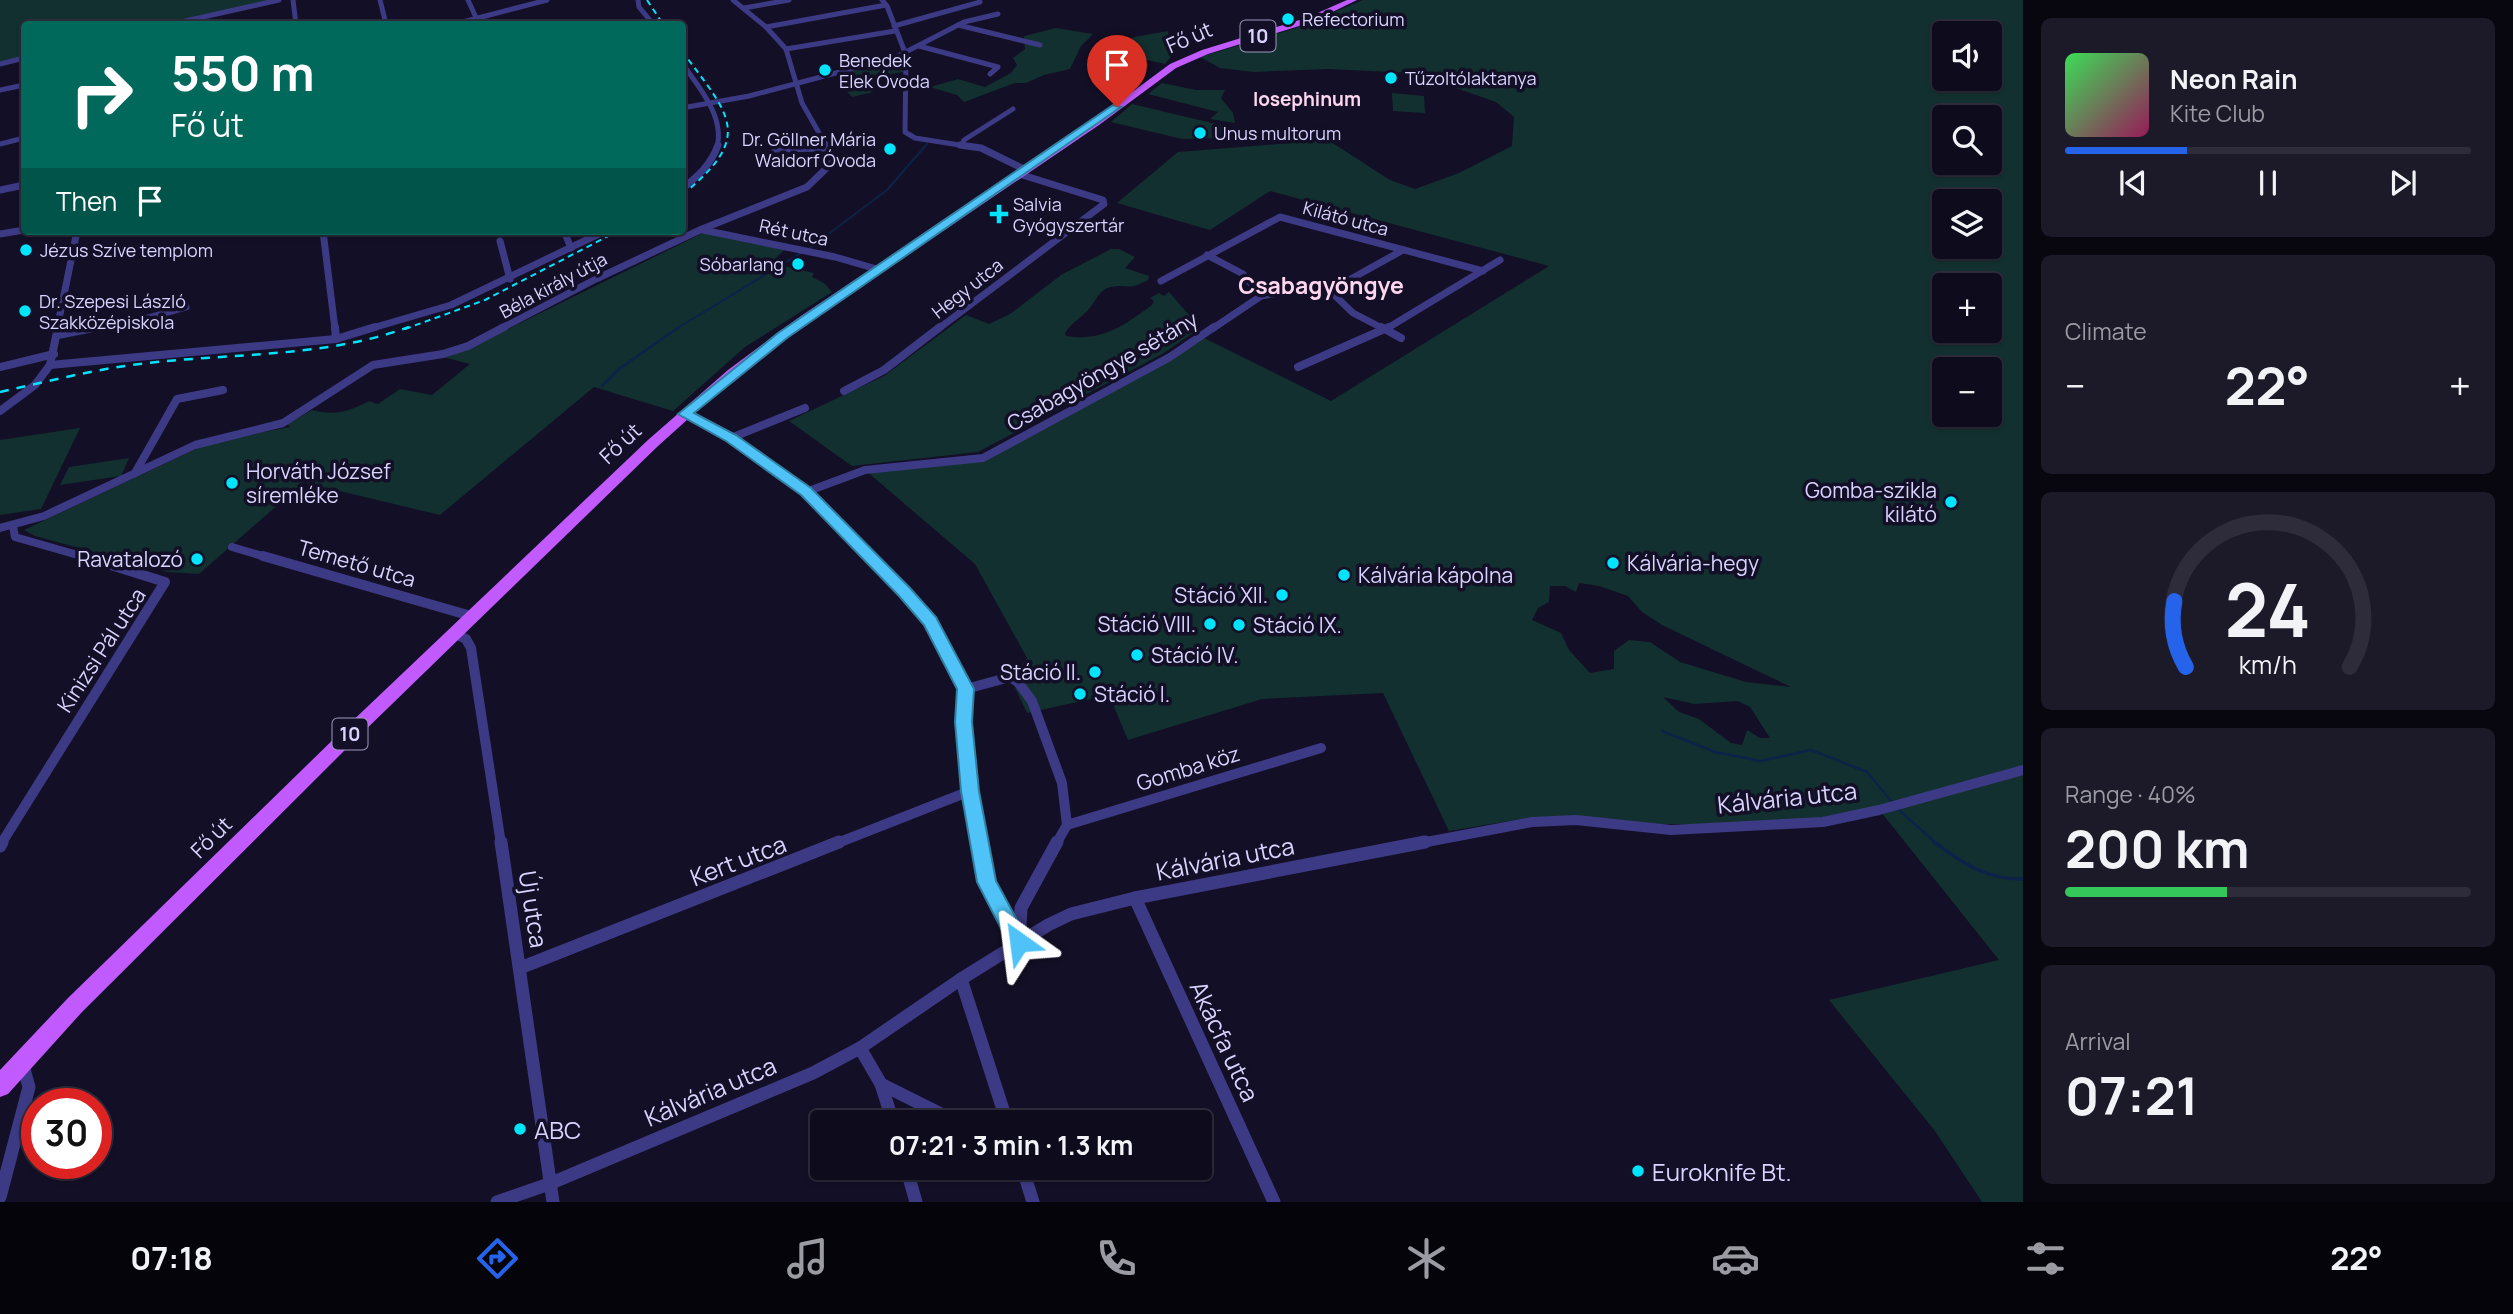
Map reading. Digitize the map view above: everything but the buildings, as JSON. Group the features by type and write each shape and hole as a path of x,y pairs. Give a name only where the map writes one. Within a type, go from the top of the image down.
{"main road":[{"name":"Fő út","path":"22,1062 84,995 471,616 685,414 762,350 1186,59 1309,20 1353,0"},
{"name":"10","path":"0,1086 22,1062"}],"street":[{"path":"185,21 279,0"},
{"path":"293,0 296,21"},
{"path":"380,0 385,21"},
{"path":"468,0 478,21"},
{"path":"481,21 547,0"},
{"path":"638,0 639,7 651,21"},
{"path":"733,0 766,27 786,49 802,103 827,148 775,149"},
{"path":"744,8 789,0"},
{"path":"955,0 960,6"},
{"path":"786,49 895,29 960,6 980,2"},
{"path":"766,27 884,3 906,61 905,132 915,138 981,148 1022,172"},
{"path":"686,107 896,57 958,25 998,14"},
{"path":"958,25 1040,45"},
{"path":"919,46 998,67 990,75"},
{"path":"896,57 906,61"},
{"path":"0,64 21,59"},
{"path":"686,69 719,118 718,152 710,164 686,185"},
{"path":"0,90 21,86"},
{"path":"961,145 964,140 1013,109"},
{"path":"0,144 21,139"},
{"name":"Béla király útja","path":"0,528 44,516 195,445 283,423 373,365 443,354 468,346 596,279 702,229 772,204 812,184 835,160 827,148"},
{"name":"Hegy utca","path":"844,391 895,362 1105,202 1022,172"},
{"path":"0,190 21,186"},
{"name":"Kilátó utca","path":"1161,281 1280,217 1483,271"},
{"name":"Rét utca","path":"702,229 835,257 880,271"},
{"path":"0,234 21,230"},
{"path":"0,411 34,385 50,365 58,335 75,235"},
{"path":"323,235 336,339"},
{"path":"566,235 571,248"},
{"path":"50,365 336,339 431,312 510,279 597,235"},
{"path":"500,241 510,279"},
{"name":"Csabagyöngye sétány","path":"806,492 865,470 983,457 1170,357 1261,296 1349,280 1403,250"},
{"path":"1207,256 1243,274 1261,296"},
{"path":"1298,367 1385,330 1500,260"},
{"path":"1325,286 1353,313 1401,338"},
{"path":"58,335 186,307"},
{"path":"0,366 54,354"},
{"path":"135,474 177,399 223,390"},
{"path":"731,438 805,408"},
{"path":"685,414 731,438 806,492 930,621 965,689 964,722 970,791 986,882 1019,942"},
{"name":"Kinizsi Pál utca","path":"0,846 165,582 159,578 15,537 13,526"},
{"name":"Temető utca","path":"232,547 471,616"},
{"name":"Új utca","path":"454,633 466,639 471,648 553,1202"},
{"path":"965,689 1010,677 1018,682 1032,701 1062,783 1067,825 1021,908 1019,942"},
{"name":"Gomba köz","path":"1067,825 1321,748"},
{"name":"Kálvária utca","path":"497,1202 549,1184 813,1073 860,1048 1019,942 1072,914 1135,898 1552,819 1671,830 1823,821 1879,810 2023,770"},
{"name":"Kert utca","path":"520,968 970,791"},
{"name":"Akácfa utca","path":"1135,898 1274,1202"},
{"path":"961,979 1003,1110"},
{"path":"860,1048 881,1084 889,1110"},
{"path":"0,1197 29,1087 22,1062"},
{"path":"881,1084 933,1110"},
{"path":"910,1180 916,1202"},
{"path":"1026,1180 1033,1202"}],"green space":[{"path":"0,0 279,0 185,21 21,21 21,59 0,64"},
{"path":"1363,0 2023,0 2023,1202 1982,1202 1935,1131 1829,1000 1999,960 1877,807 1820,818 1723,824 1641,824 1527,818 1449,831 1383,693 1262,699 1128,740 1109,695 1027,713 1010,677 1017,673 1027,658 975,564 865,470 974,460 1200,336 1331,401 1549,266 1270,191 1210,230 1117,203 1178,152 1328,140 1390,180 1415,189 1459,173 1512,146 1514,117 1496,102 1413,73 1328,69 1254,72 1220,68 1200,57 1296,28","holes":["1579,583 1599,586 1628,596 1642,612 1662,625 1791,687 1746,682 1680,662 1650,642 1629,640 1614,651 1614,669 1590,673 1569,650 1561,633 1532,620 1538,608 1549,602 1550,586 1565,586 1576,592","1663,697 1694,704 1738,701 1750,707 1770,738 1760,738 1747,730 1742,745 1731,743 1699,719 1679,712"]},
{"path":"1056,28 1093,34 1081,46 1070,69 1044,75 1026,83 1015,83 964,102 957,95 930,87 958,79 985,87 1011,73 1017,65 1013,58 1025,49 1024,36"},
{"path":"1168,31 1168,41 1174,53 1165,64 1147,60 1095,62 1134,37"},
{"path":"890,61 903,64 903,72 860,79 870,85 873,92 852,97 843,87 850,82 836,74"},
{"path":"1162,83 1196,90 1225,90 1221,98 1233,113 1235,123 1210,119 1218,112 1148,94"},
{"path":"1392,93 1424,96 1425,113 1393,111"},
{"path":"1132,104 1233,128 1234,135 1230,138 1182,139 1111,122"},
{"path":"703,233 784,250 771,263 814,273 812,277 824,283 832,292 745,347 673,411 594,387 440,515 306,483 321,467 199,574 167,572 35,536 24,530 211,442 290,427 287,424 312,410 334,413 369,401 378,404 400,389 432,395 470,364 443,357 498,334"},
{"path":"1111,249 1119,249 1135,257 1125,268 1149,276 1148,280 1135,286 1117,286 1103,290 1088,310 1068,329 1066,336 1091,336 1112,330 1152,305 1154,301 1150,298 1159,293 1164,296 1169,292 1196,323 1196,331 1162,354 978,452 852,466 789,421 884,376 966,315 989,324 1010,314 1061,275"},
{"path":"80,428 41,509 0,515 0,440"},
{"path":"129,458 121,476 60,485 69,467"}],"waterway":[{"path":"810,248 887,190 927,144"},
{"path":"677,328 801,253"},
{"path":"602,386 619,369 677,328"},
{"path":"1662,731 1715,752 1760,761 1811,750 1867,772 1892,802"},
{"path":"1899,810 1937,844"},
{"path":"1934,842 1975,869 1998,877 2023,879"}],"railway":[{"path":"647,0 661,21"},
{"path":"686,56 713,93 727,125 727,141 720,157 686,192"},
{"path":"405,329 485,300 610,235"},
{"path":"0,392 125,366 340,345 409,327"}],"place":[{"name":"Refectorium","path":"1288,19"},
{"name":"Benedek Elek Óvoda","path":"825,70"},
{"name":"Tűzoltólaktanya","path":"1391,78"},
{"name":"Unus multorum","path":"1200,133"},
{"name":"Dr. Göllner Mária Waldorf Óvoda","path":"890,149"},
{"name":"Salvia Gyógyszertár","path":"999,214"},
{"name":"Jézus Szíve templom","path":"26,250"},
{"name":"Sóbarlang","path":"798,264"},
{"name":"Dr. Szepesi László Szakközépiskola","path":"25,311"},
{"name":"Horváth József síremléke","path":"232,483"},
{"name":"Gomba-szikla kilátó","path":"1951,502"},
{"name":"Ravatalozó","path":"197,559"},
{"name":"Kálvária-hegy","path":"1613,563"},
{"name":"Kálvária kápolna","path":"1344,575"},
{"name":"Stáció XII.","path":"1282,595"},
{"name":"Stáció VIII.","path":"1210,624"},
{"name":"Stáció IX.","path":"1239,625"},
{"name":"Stáció IV.","path":"1137,655"},
{"name":"Stáció II.","path":"1095,672"},
{"name":"Stáció I.","path":"1080,694"},
{"name":"ABC","path":"520,1129"},
{"name":"Euroknife Bt.","path":"1638,1171"}],"district":[{"name":"Iosephinum","path":"1307,99"},
{"name":"Csabagyöngye","path":"1321,285"}],"route":[{"path":"1019,942 986,882 970,791 964,722 965,689 930,621 806,492 756,454 685,414 732,373 783,335 1117,107"}]}
